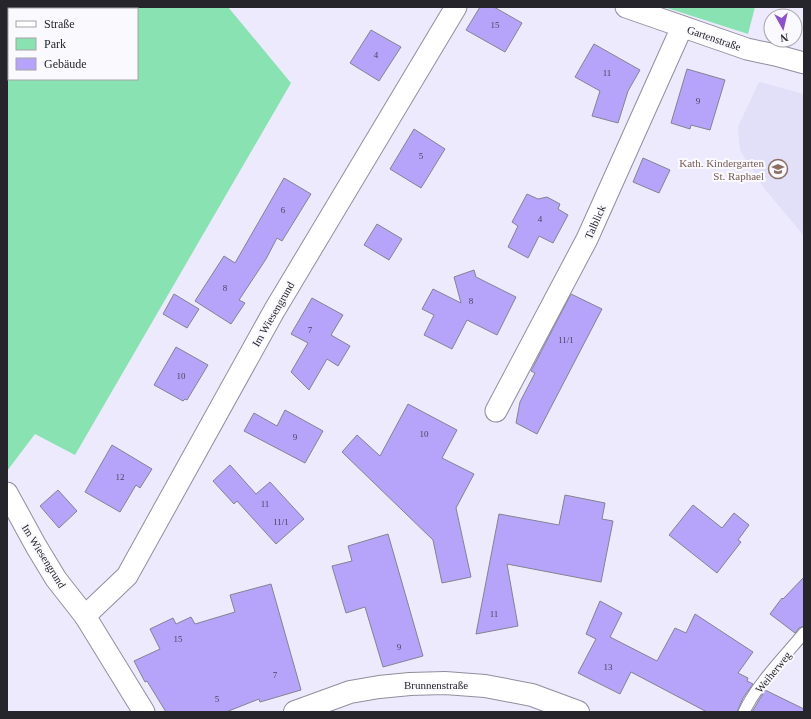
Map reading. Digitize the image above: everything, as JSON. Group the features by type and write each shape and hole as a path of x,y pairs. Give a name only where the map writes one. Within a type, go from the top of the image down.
{"street":[{"name":"Im Wiesengrund","path":"85,616 127,576 274,311 456,7"},
{"name":"Gartenstraße","path":"626,7 747,50 775,55 804,63"},
{"name":"Talblick","path":"496,411 588,239 682,27"},
{"name":"Im Wiesengrund","path":"7,494 56,579 85,616 144,712"},
{"name":"Brunnenstraße","path":"295,712 350,692 395,685 444,683 485,686 532,696 578,712"}],"lane":[{"name":"Weiherweg","path":"744,712 748,703 804,633"}],"shaded area":[{"name":"Kath. Kindergarten St. Raphael","path":"759,82 804,94 804,236 764,188 740,150 738,127"}],"green space":[{"path":"7,7 228,7 291,83 75,455 35,434 7,471"},
{"path":"664,7 755,7 748,34"}],"building":[{"path":"480,7 494,7 522,23 505,52 466,30"},
{"path":"371,30 401,47 379,81 350,63"},
{"path":"594,44 640,70 628,91 618,123 592,116 600,91 575,77"},
{"path":"687,69 725,80 710,130 691,125 690,129 671,123"},
{"path":"414,129 445,149 421,188 390,169"},
{"path":"643,158 670,170 659,193 633,182"},
{"path":"284,178 311,194 282,241 277,238 266,259 239,300 245,303 231,324 195,301 224,256 235,263"},
{"path":"527,194 538,199 547,197 560,204 558,209 568,215 553,243 539,236 528,258 508,247 518,226 512,222"},
{"path":"377,224 402,239 389,260 364,245"},
{"path":"474,270 476,277 516,297 497,335 467,320 452,349 424,335 434,315 422,309 433,289 461,303 454,277"},
{"path":"174,294 199,309 187,328 163,314"},
{"path":"571,294 602,309 537,434 516,423 520,402 535,373 531,371"},
{"path":"312,298 343,315 331,335 350,346 338,366 327,359 309,390 291,372 308,343 291,334"},
{"path":"176,347 208,365 187,400 185,399 183,401 154,385"},
{"path":"408,404 457,430 442,458 474,474 456,508 471,577 442,583 433,540 342,452 357,435 380,456"},
{"path":"285,410 323,431 305,463 244,431 254,413 277,426"},
{"path":"112,445 152,469 140,488 136,485 120,512 85,492"},
{"path":"230,465 256,494 270,482 304,519 276,544 237,501 234,504 213,481"},
{"path":"58,490 77,511 59,528 40,506"},
{"path":"565,495 605,503 602,519 613,521 601,582 507,564 518,626 476,634 499,514 559,525"},
{"path":"693,505 722,528 734,513 749,525 738,540 741,542 717,573 669,535"},
{"path":"388,534 423,656 383,667 365,607 346,613 332,566 352,561 348,546"},
{"path":"804,577 804,626 799,628 795,633 770,614 782,598 783,599"},
{"path":"271,584 301,690 260,702 259,699 226,712 166,712 147,681 145,682 134,661 160,649 150,629 173,618 176,624 191,617 195,624 235,612 230,595"},
{"path":"600,601 622,613 610,637 657,661 675,628 686,633 695,614 753,652 738,673 748,678 747,681 753,684 743,698 737,712 707,712 631,672 620,694 578,673 596,639 586,634"},
{"path":"765,690 804,709 804,712 752,712"}],"place":[{"name":"Kath. Kindergarten St. Raphael","path":"778,169"}]}
